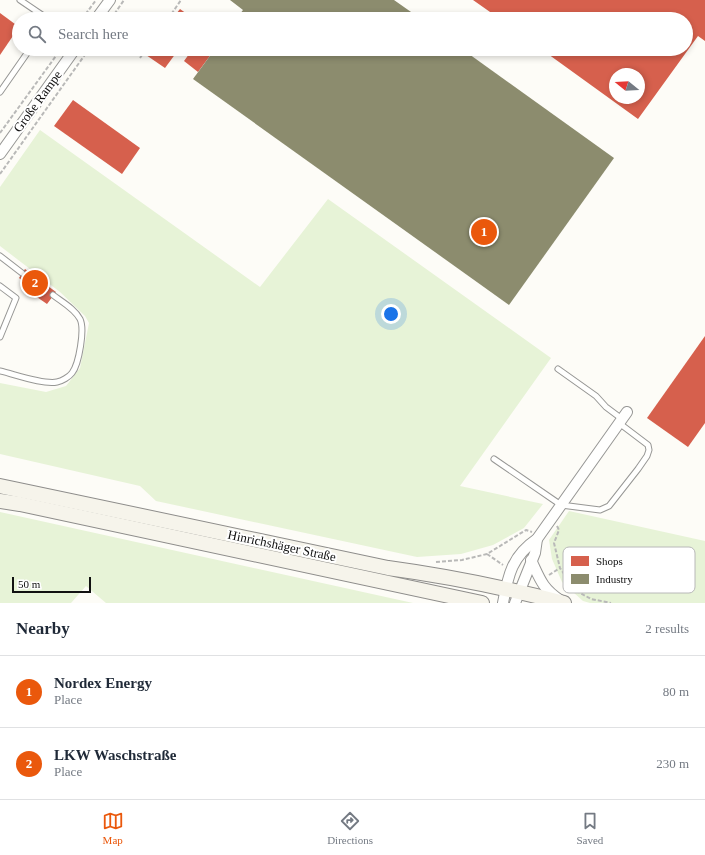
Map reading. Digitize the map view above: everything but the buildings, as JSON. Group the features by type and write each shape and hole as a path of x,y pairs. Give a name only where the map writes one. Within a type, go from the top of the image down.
{"main road":[{"name":"Hinrichshäger Straße","path":"0,486 388,568 428,573 505,589 517,598 564,603"},
{"name":"Hinrichshäger Straße","path":"0,501 482,603"}],"street":[{"path":"101,12 110,0"},
{"name":"Große Rampe","path":"0,154 70,56"},
{"path":"517,598 535,553 539,537 623,418"},
{"path":"503,603 510,571 526,546 539,537"},
{"path":"532,560 544,588 564,603"}],"lane":[{"path":"20,0 38,12"},
{"path":"0,92 25,56"},
{"path":"0,256 22,273"},
{"path":"0,286 16,298 0,337"},
{"path":"0,371 46,382 56,382 64,379 72,373 76,364 83,330 81,321 77,314 53,295"},
{"path":"494,459 561,504 600,510 609,506 647,456 649,450 648,445 623,418 606,407 596,396 558,369"}],"path":[{"path":"87,12 96,0"},
{"path":"115,12 124,0"},
{"path":"173,12 182,0"},
{"path":"0,133 56,56"},
{"path":"0,174 84,56"},
{"path":"552,518 559,530 554,543 560,568 563,572"},
{"path":"434,563 462,560 487,554 526,530 539,537"},
{"path":"487,554 510,571"},
{"path":"580,593 591,599 611,603"}],"green space":[{"path":"40,130 260,287 328,199 551,358 460,486 543,504 524,528 493,545 461,554 417,557 156,501 140,486 0,454 0,383 46,392 66,386 80,368 89,323 85,316 60,292 0,246 0,187"},
{"path":"569,511 705,541 705,603 590,603 583,601 574,593 695,593 695,547 563,547 563,583 552,559 549,540"},
{"path":"0,512 413,603 106,603 86,586 71,603 0,603"}],"place":[{"name":"Nordex Energy","path":"484,232"},
{"name":"LKW Waschstraße","path":"35,283"}]}
